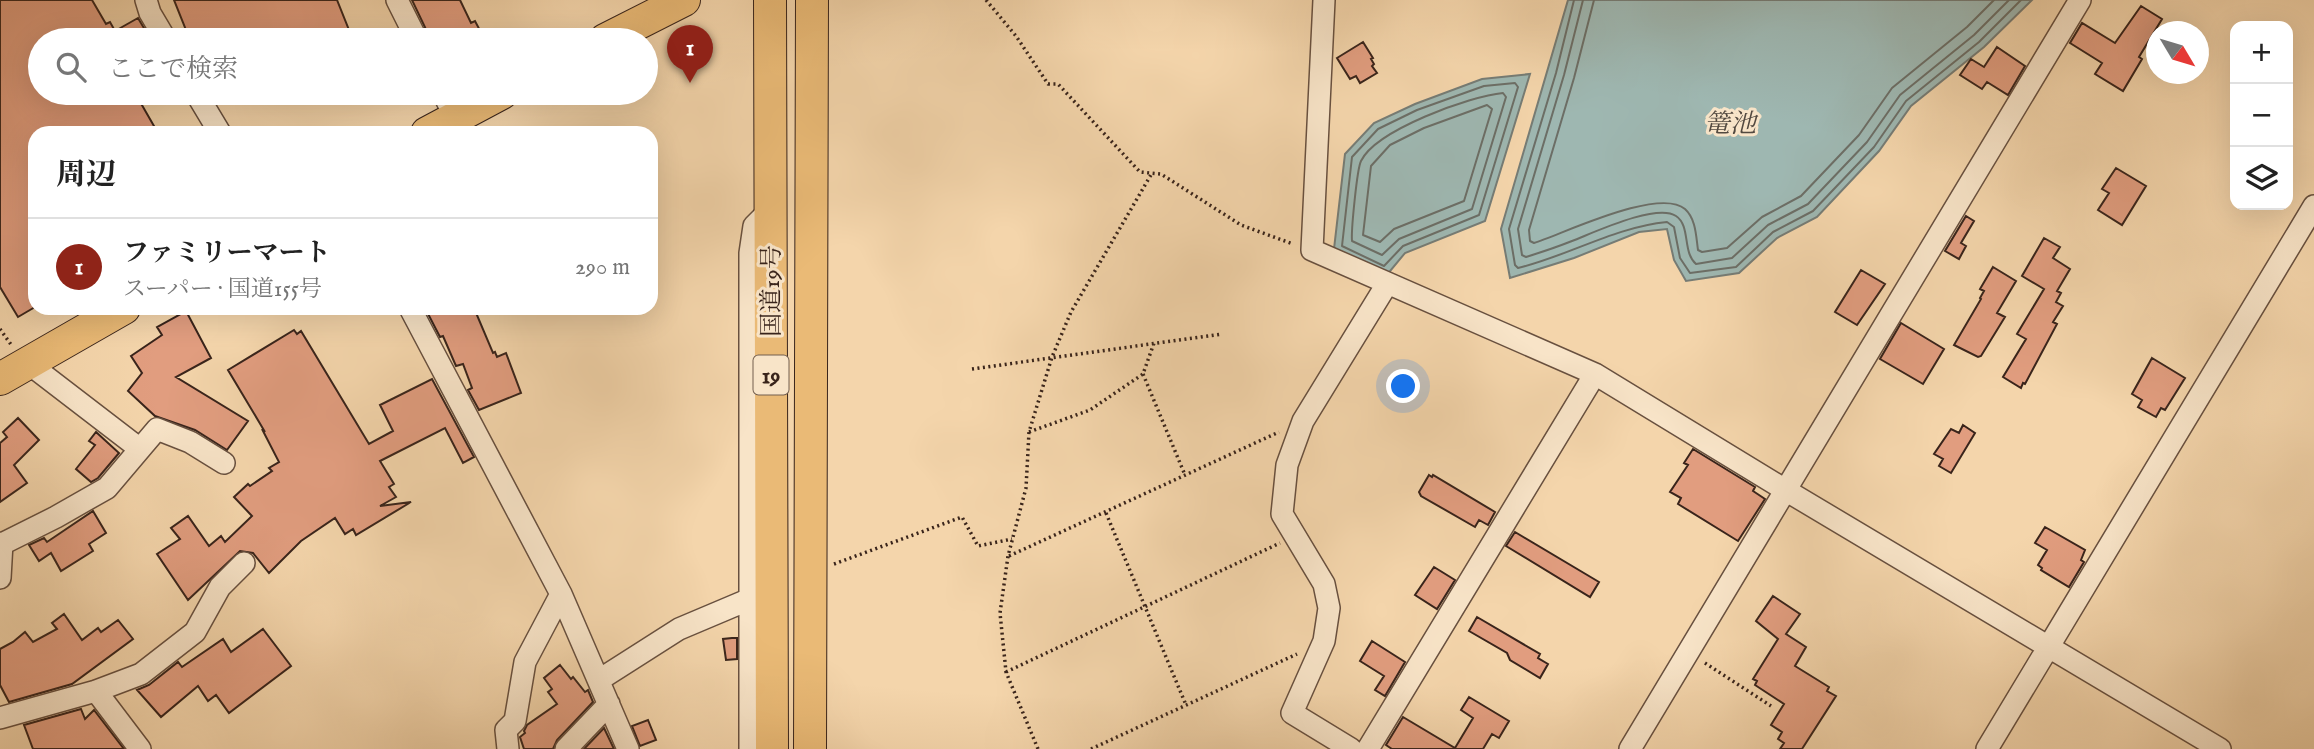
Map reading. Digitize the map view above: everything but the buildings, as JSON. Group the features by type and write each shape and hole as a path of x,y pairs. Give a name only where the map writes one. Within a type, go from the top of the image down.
{"highway":[{"path":"629,28 684,0"},
{"name":"国道19号","path":"770,0 772,749"},
{"name":"国道19号","path":"810,749 813,0"},
{"path":"432,126 449,105"},
{"path":"0,379 23,358 110,315"}],"street":[{"path":"146,0 159,28"},
{"path":"397,0 411,28"},
{"path":"1324,0 1311,250 1595,374 2220,749"},
{"path":"1630,749 2080,0"},
{"path":"203,105 216,126"},
{"path":"1987,749 2314,206"},
{"path":"750,749 750,253 754,226 770,210"},
{"path":"1351,749 1292,713 1324,641 1329,608 1324,584 1282,514 1287,464 1303,421 1387,284"},
{"path":"414,315 561,594 628,749"},
{"path":"23,358 140,449"},
{"path":"1368,749 1595,374"},
{"path":"0,578 1,544 107,488 157,429 190,442 224,463"},
{"path":"0,719 96,691 141,674 195,632 220,587 244,564"},
{"path":"508,749 506,730 515,722 525,662 561,594"},
{"path":"598,680 679,629 750,599"},
{"path":"96,691 140,749"},
{"path":"566,749 609,704"}],"path":[{"path":"986,0 1016,36 1048,84 1058,84 1140,172 1161,174 1241,225 1311,250"},
{"path":"1038,749 1006,672 1000,613 1008,556 1026,488 1029,432 1052,357 1071,312 1152,173"},
{"path":"0,330 23,358"},
{"path":"972,369 1223,334"},
{"path":"1029,432 1090,410 1143,374 1154,343"},
{"path":"1143,374 1185,475"},
{"path":"1008,556 1303,421"},
{"path":"1105,513 1186,705"},
{"path":"834,565 962,517 978,545 1012,539"},
{"path":"1006,672 1295,537"},
{"path":"1091,749 1324,641"},
{"path":"1688,653 1771,706"}],"water":[{"name":"篭池","path":"1568,0 2032,0 1984,47 1911,106 1879,151 1817,217 1777,238 1739,273 1686,281 1674,260 1667,229 1639,232 1574,258 1510,278 1501,229"},
{"path":"1530,74 1485,221 1405,253 1386,276 1334,249 1345,154 1374,123 1415,104 1482,79"}],"place":[{"name":"ファミリーマート","path":"690,83"}]}
